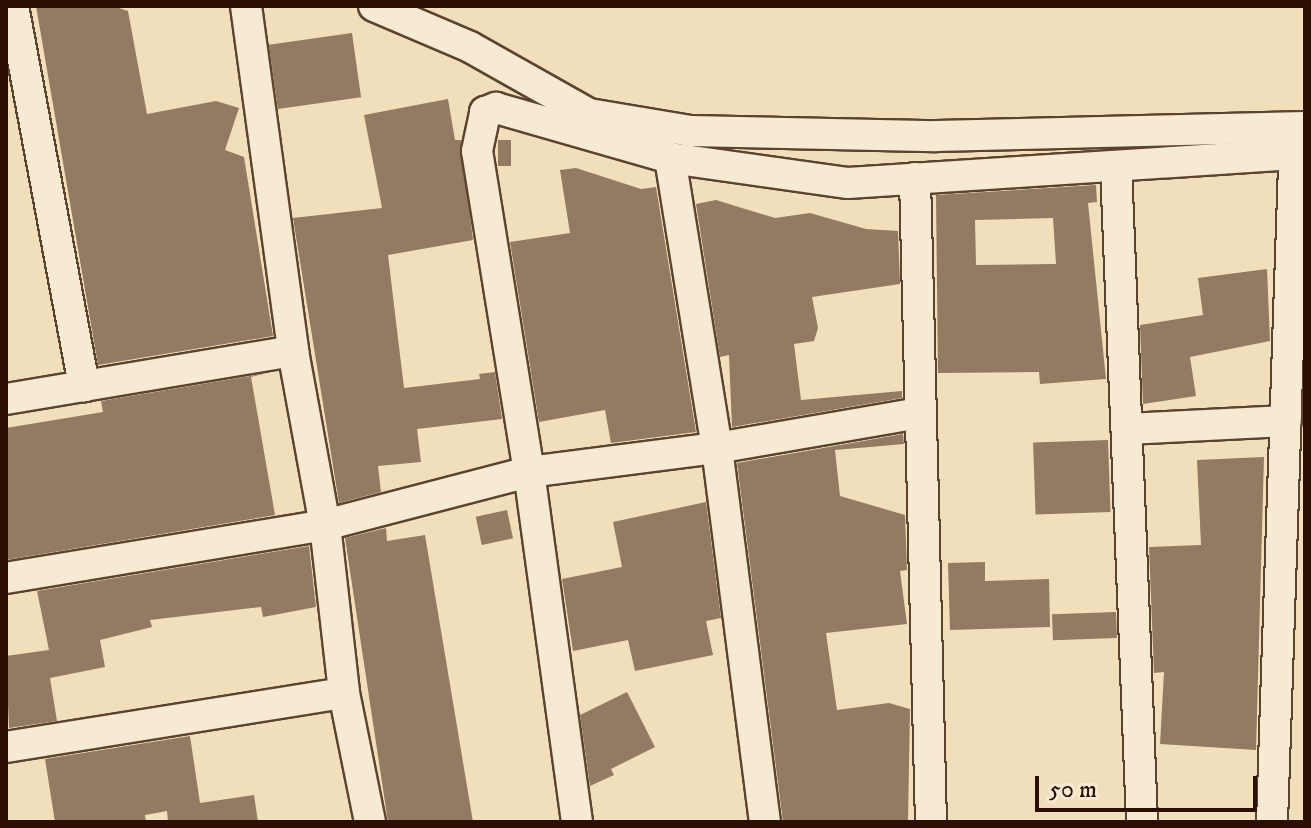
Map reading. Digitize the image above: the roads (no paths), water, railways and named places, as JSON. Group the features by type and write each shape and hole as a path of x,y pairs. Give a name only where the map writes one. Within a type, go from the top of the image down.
{"street":[{"path":"13,6 84,386"},
{"path":"246,6 293,351 325,525 344,693 370,822"},
{"path":"374,6 470,47 589,114 691,131 936,136 1298,136"},
{"path":"577,822 529,472 492,265 477,151 479,122 496,108 670,158 848,183 1116,166 1298,136"},
{"path":"1272,822 1294,496 1286,421 1298,136"},
{"path":"670,158 717,448 765,822"},
{"path":"1116,166 1142,822"},
{"path":"915,178 931,822"},
{"path":"6,399 293,351"},
{"path":"6,578 325,525 529,472 717,448 919,413"},
{"path":"1127,429 1286,421"},
{"path":"6,747 344,693"}]}
